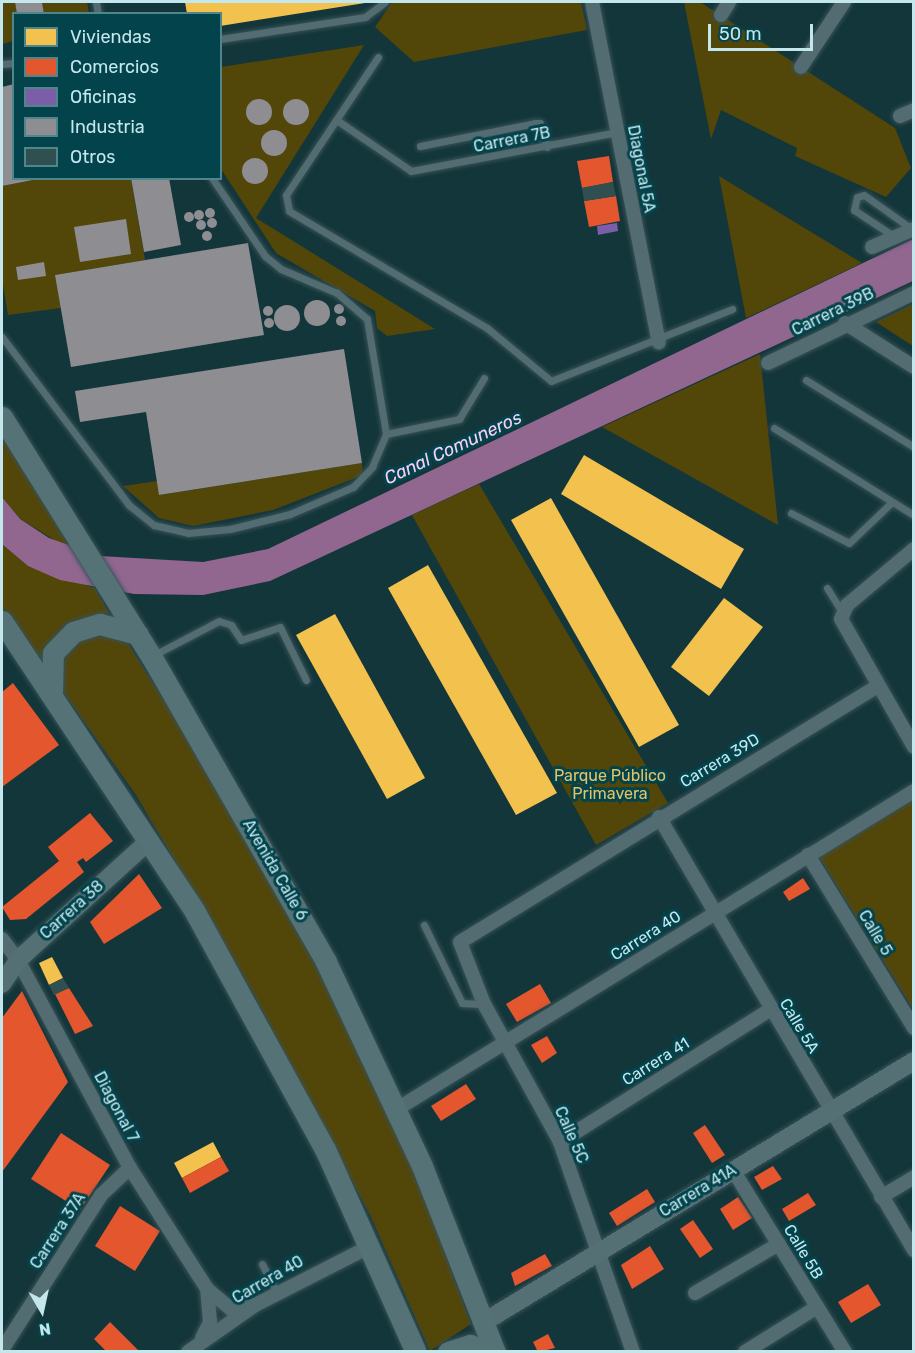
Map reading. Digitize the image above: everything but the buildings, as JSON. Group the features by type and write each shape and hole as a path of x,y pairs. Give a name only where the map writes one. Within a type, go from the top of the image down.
{"main road":[{"name":"Avenida Calle 6","path":"2,417 152,656 295,903 397,1109 495,1352"},
{"path":"2,621 53,694 149,841 276,1057 371,1246 416,1352"},
{"path":"53,694 53,653 73,632 100,624 133,626"},
{"path":"448,1352 470,1345 495,1352"}],"street":[{"name":"Diagonal 5A","path":"592,2 659,342"},
{"path":"721,15 729,2"},
{"path":"801,67 844,2"},
{"path":"872,247 913,230"},
{"name":"Carrera 39B","path":"768,363 845,323 914,293"},
{"path":"845,323 914,367"},
{"path":"914,549 842,612 844,626 876,687 914,747"},
{"name":"Carrera 39D","path":"460,942 658,818 876,687"},
{"name":"Carrera 40","path":"397,1109 914,791"},
{"name":"Calle 5A","path":"658,818 914,1250"},
{"name":"Carrera 38","path":"2,984 18,960 149,841"},
{"name":"Calle 5","path":"808,855 914,1028"},
{"name":"Diagonal 7","path":"2,939 18,960 130,1168 207,1289 231,1309 255,1305"},
{"name":"Calle 5C","path":"460,942 484,1004 560,1142 633,1352"},
{"name":"Carrera 41","path":"560,1142 770,1010"},
{"name":"Carrera 41A","path":"484,1322 914,1061"},
{"name":"Carrera 37A","path":"2,1350 101,1195 130,1168"},
{"name":"Calle 5B","path":"733,1170 845,1352"},
{"path":"881,1197 914,1177"},
{"path":"694,1293 779,1244"},
{"name":"Carrera 40","path":"188,1352 200,1341 255,1305 371,1246"},
{"name":"Diagonal 7","path":"200,1341 210,1322 207,1289"},
{"path":"746,1352 817,1307"}],"lane":[{"path":"222,39 365,17 384,2"},
{"path":"378,57 338,121 286,195 289,211 487,328 551,381 659,342 732,309"},
{"name":"Carrera 7B","path":"338,121 394,165 411,171 617,132"},
{"path":"420,146 540,123 547,147"},
{"path":"2,337 129,505 170,530 251,525 333,497 372,467 386,434 367,319 337,293 281,269 265,256 213,180"},
{"path":"895,237 854,210 857,197 864,195 913,230"},
{"path":"386,434 459,419 484,378"},
{"path":"806,380 914,447"},
{"path":"774,428 914,515"},
{"path":"791,513 849,543 892,502"},
{"path":"827,588 842,612"},
{"path":"152,656 219,621 231,625 241,640 280,627 306,680"},
{"path":"424,925 462,1003 484,1004"},
{"path":"262,1264 277,1293"}],"green space":[{"path":"2,2 15,2 17,12 12,12 12,41 2,44"},
{"path":"42,2 87,2 89,12 44,12"},
{"path":"392,2 581,2 587,30 414,62 375,27"},
{"path":"684,2 700,2 895,128 911,168 886,197 795,156 797,148 721,110 711,139"},
{"path":"364,45 256,218 435,329 387,336 377,328 375,311 276,253 222,171 222,67"},
{"path":"719,176 862,263 746,318"},
{"path":"34,180 131,180 145,260 56,275 61,308 8,315 2,279 2,186"},
{"path":"913,304 913,346 876,322"},
{"path":"760,354 778,525 602,427"},
{"path":"2,437 51,513 71,550 20,519 2,497"},
{"path":"362,463 363,475 273,510 193,526 159,518 123,486 157,481 160,495"},
{"name":"Parque Público Primavera","path":"479,484 668,803 596,845 412,515"},
{"path":"2,544 28,566 95,588 109,613 81,621 44,664 2,608"},
{"path":"96,631 124,637 196,751 335,1000 417,1178 471,1324 430,1351 371,1217 250,988 136,795 58,685 61,650"},
{"path":"913,797 913,1009 817,854"}],"shaded area":[{"path":"913,239 913,281 270,581 203,595 134,594 60,580 28,566 2,544 2,497 20,519 49,538 100,556 203,562 268,549"}],"water label":[{"name":"Canal Comuneros","path":"453,448"}]}
